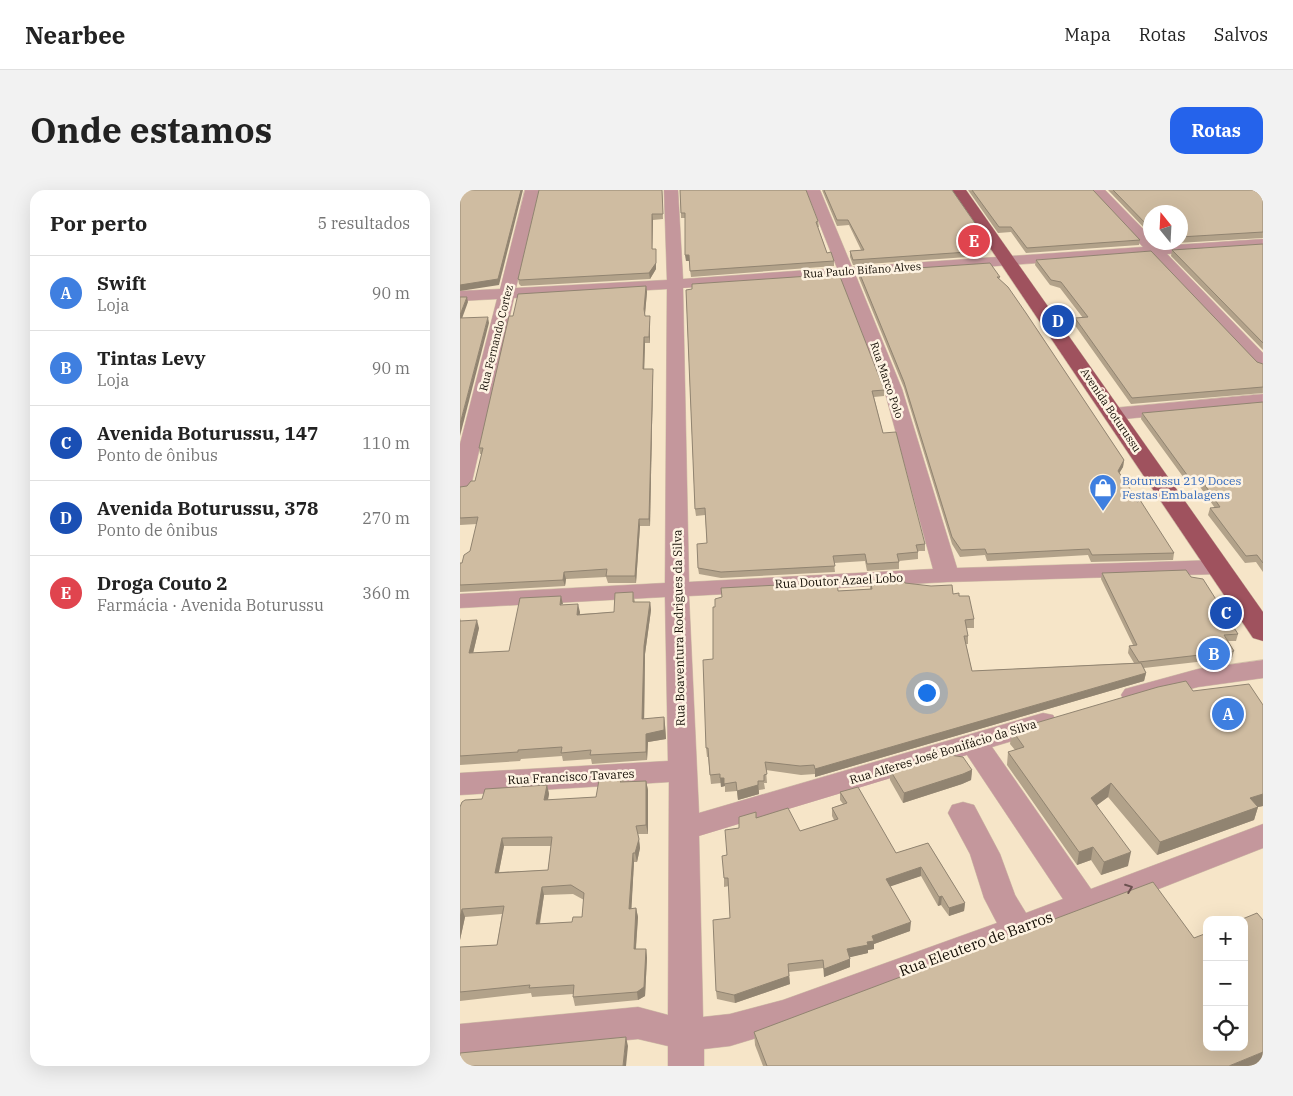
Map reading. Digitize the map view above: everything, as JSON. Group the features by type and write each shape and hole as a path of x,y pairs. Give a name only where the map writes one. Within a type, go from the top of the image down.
{"main road":[{"name":"Avenida Boturussu","path":"958,190 1263,632"}],"street":[{"name":"Rua Fernando Cortez","path":"460,486 532,190"},
{"name":"Rua Boaventura Rodrigues da Silva","path":"671,190 675,284 677,590 684,829 685,1050"},
{"name":"Rua Marco Polo","path":"813,190 892,389 947,575"},
{"path":"1097,190 1263,363"},
{"path":"1258,190 1263,192"},
{"name":"Rua Paulo Bifano Alves","path":"460,296 675,284 1263,243"},
{"path":"1114,414 1263,400"},
{"name":"Rua Doutor Azael Lobo","path":"460,601 947,575 1218,567"},
{"path":"1107,703 1176,683 1263,669"},
{"name":"Rua Alferes José Bonifácio da Silva","path":"684,829 1069,715"},
{"path":"974,743 1084,906"},
{"name":"Rua Francisco Tavares","path":"460,784 683,771"},
{"path":"963,813 985,854 1000,898 1018,929"},
{"name":"Rua Eleutero de Barros","path":"685,1050 730,1030 783,1015 1084,906 1263,836"},
{"path":"460,1040 638,1023 685,1050"}],"building":[{"path":"460,190 521,190 498,279 460,285"},
{"path":"539,190 662,190 663,214 652,214 652,249 656,249 656,263 649,273 518,279"},
{"path":"680,190 806,190 818,221 816,222 827,253 831,252 834,261 690,271 689,255 685,255 685,213 681,213"},
{"path":"824,190 952,190 979,229 973,229 984,247 982,251 853,260 850,251 864,250 848,220 837,220"},
{"path":"972,190 1093,190 1140,240 1027,248 1011,227 999,227"},
{"path":"1113,190 1259,190 1263,192 1263,232 1188,237 1188,205 1143,205 1143,221"},
{"path":"1263,244 1263,343 1172,250"},
{"path":"1151,251 1257,362 1263,364 1263,387 1132,398 1075,318 1088,317 1061,282 1051,280 1036,260"},
{"path":"990,263 1000,277 997,277 1008,287 1124,460 1118,471 1134,495 1130,498 1138,502 1140,500 1174,553 1092,555 1089,549 987,554 985,549 961,550 952,537 904,382 859,272"},
{"path":"839,274 884,390 872,391 883,433 896,432 925,544 916,545 918,552 897,554 899,562 867,564 865,554 833,556 835,566 721,572 698,568 697,544 707,543 705,508 695,509 686,290 692,289 692,284"},
{"path":"646,286 644,309 645,316 650,316 649,337 644,337 643,369 653,369 649,519 639,519 635,576 606,576 607,569 564,572 563,580 460,585 460,563 462,563 464,555 470,551 478,517 460,518 460,487 467,486 471,481 475,481 483,448 479,448 509,316 513,316 518,294"},
{"path":"460,297 467,297 460,315"},
{"path":"488,317 460,424 460,318"},
{"path":"1263,402 1263,563 1257,555 1246,556 1210,508 1220,507 1200,478 1190,479 1142,413"},
{"path":"1186,570 1191,577 1203,579 1238,634 1224,635 1234,651 1139,662 1129,646 1137,645 1102,573"},
{"path":"903,578 905,583 931,586 952,585 953,594 959,593 959,596 969,596 974,619 965,620 968,636 964,636 972,671 1141,663 1146,673 815,769 814,765 800,766 765,762 767,774 764,775 764,781 758,781 758,785 737,791 736,782 724,784 724,778 720,778 720,774 710,775 708,748 706,748 703,660 713,659 713,607 715,607 715,599 722,597 721,588 837,582 838,591 872,589 870,580"},
{"path":"633,592 633,602 650,602 644,646 642,719 664,717 664,730 646,734 646,752 590,755 591,750 561,753 562,747 460,756 460,621 477,620 469,653 509,651 520,598 561,596 560,605 578,604 577,615 614,612 615,593"},
{"path":"1186,681 1193,691 1249,684 1263,705 1263,794 1250,798 1258,807 1160,842 1111,783 1091,798 1131,852 1104,862 1093,847 1079,852 1008,752 1024,747 1012,730 1158,687"},
{"path":"943,754 963,757 972,770 904,793 890,770"},
{"path":"624,778 620,782 646,781 646,825 636,826 639,839 635,853 633,853 629,909 636,908 634,949 646,949 644,987 637,992 573,997 574,985 529,988 530,985 460,992 460,947 497,945 504,906 462,909 460,918 460,807 462,802 465,800 482,799 485,789 547,785 544,800 596,797 599,780","holes":["552,837 548,870 495,873 502,838","571,885 584,893 582,917 573,917 572,922 536,924 542,887"]},
{"path":"858,787 896,853 928,843 965,903 949,908 942,896 939,897 921,867 886,879 911,922 872,936 874,941 867,942 868,945 847,949 850,959 824,969 823,960 788,964 789,976 734,995 716,991 713,920 730,918 728,878 724,878 722,856 727,855 725,830 739,828 739,817 756,812 756,818 788,808 800,831 838,819 832,808 847,803 840,792"},
{"path":"1153,882 1194,938 1203,935 1203,1051 1248,1051 1248,917 1257,913 1263,920 1263,1052 1229,1066 767,1066 754,1032"},
{"path":"626,1037 623,1066 460,1066 460,1053"}],"place":[{"name":"Droga Couto 2","path":"974,241"},
{"name":"Avenida Boturussu, 378","path":"1058,321"},
{"name":"Boturussu 219 Doces Festas Embalagens","path":"1103,512"},
{"name":"Avenida Boturussu, 147","path":"1226,613"},
{"name":"Tintas Levy","path":"1214,654"},
{"name":"Swift","path":"1228,714"}]}
